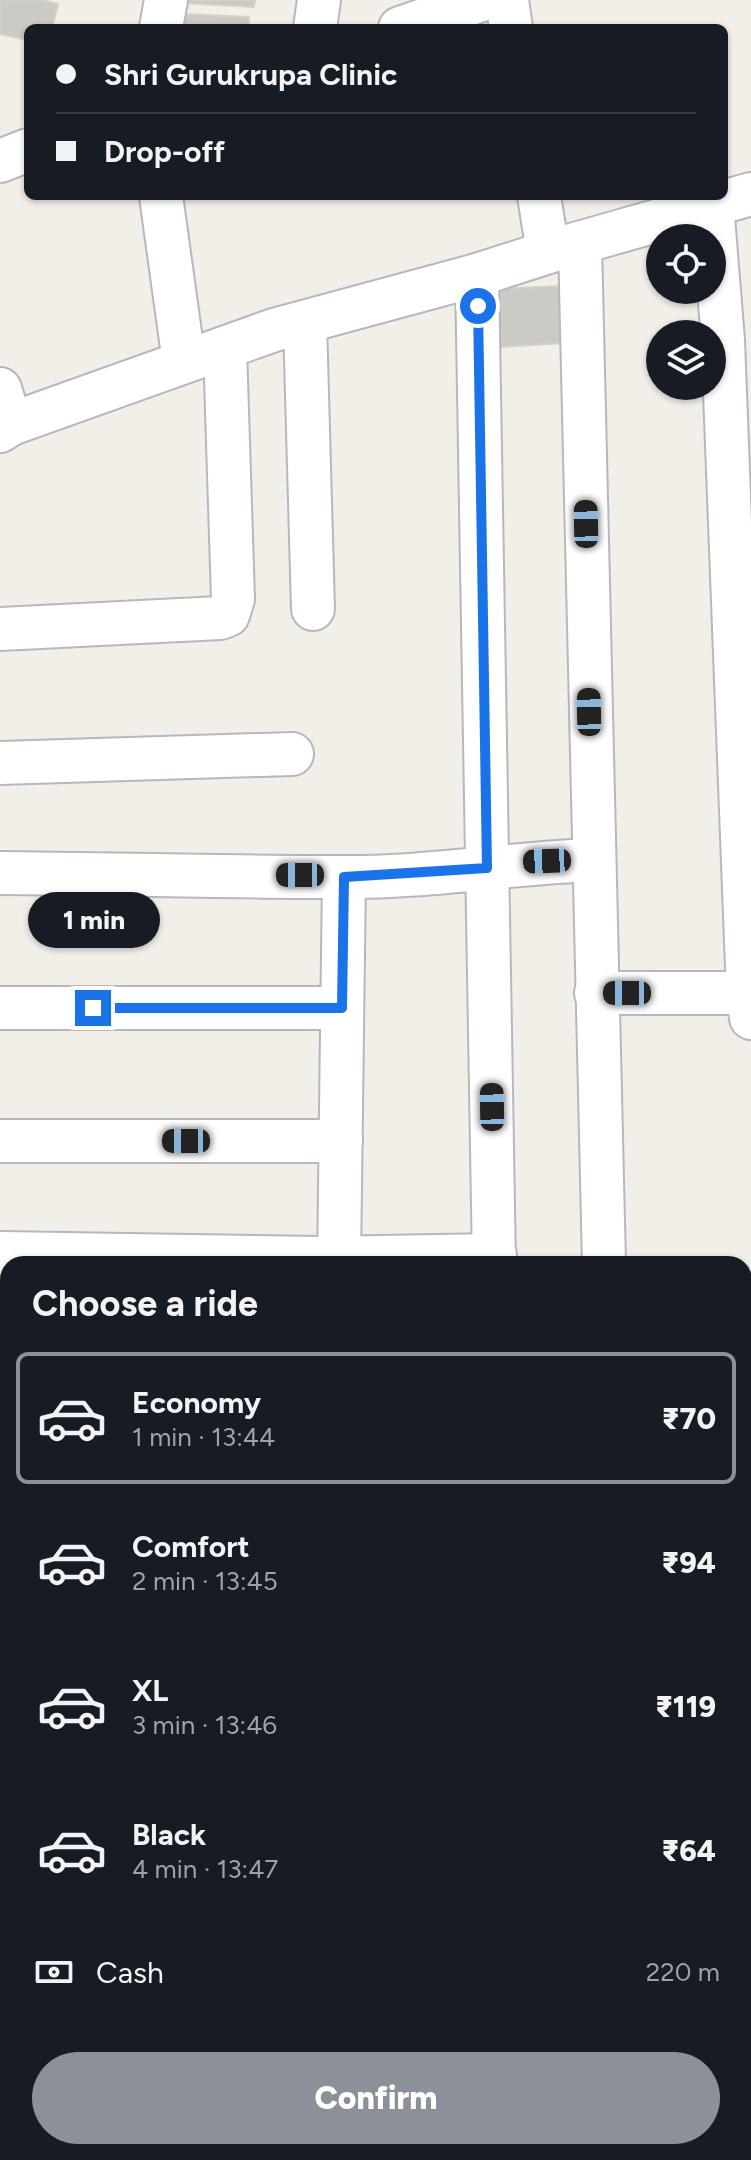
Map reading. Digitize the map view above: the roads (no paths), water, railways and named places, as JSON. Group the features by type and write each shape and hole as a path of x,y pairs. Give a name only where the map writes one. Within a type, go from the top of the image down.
{"street":[{"path":"162,24 166,0"},
{"path":"316,24 319,0"},
{"path":"412,24 482,0"},
{"path":"507,0 510,24"},
{"path":"0,161 24,152"},
{"path":"162,200 184,362"},
{"path":"541,200 564,248 593,860 604,1256"},
{"path":"4,415 184,362 305,322 731,200 737,338 750,1005 596,993"},
{"path":"477,275 494,1256"},
{"path":"305,322 313,609"},
{"path":"0,629 220,618 228,615 233,599 225,348"},
{"path":"0,763 292,754"},
{"path":"0,873 344,877 487,868 523,862 593,860"},
{"path":"339,1256 344,877"},
{"path":"0,1008 342,1008"},
{"path":"0,1141 341,1141"},
{"path":"0,1253 127,1256"}]}
